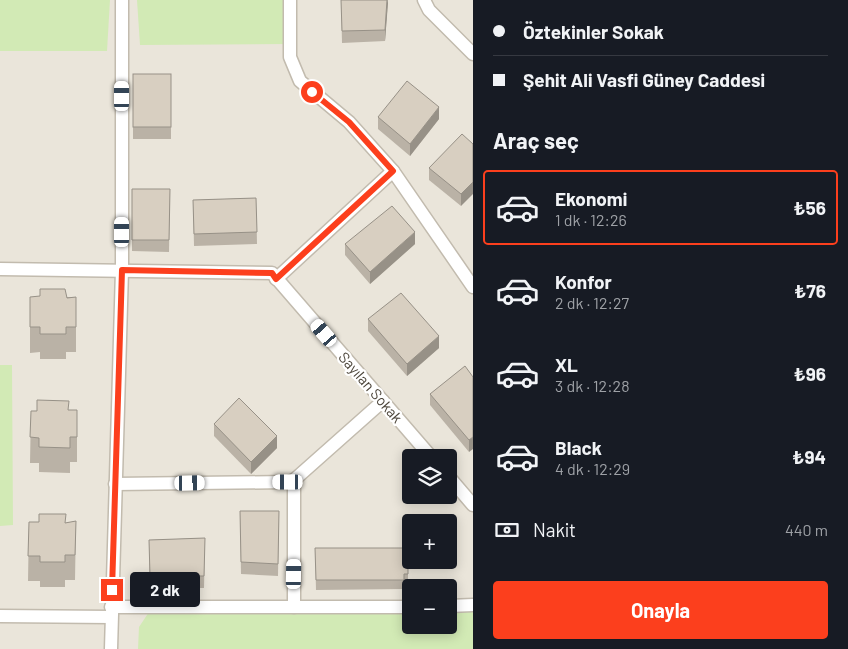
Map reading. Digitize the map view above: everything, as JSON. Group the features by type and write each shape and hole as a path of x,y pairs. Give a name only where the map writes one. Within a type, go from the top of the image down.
{"street":[{"path":"111,649 122,270 122,0"},
{"path":"290,0 290,57 300,82 349,122 393,171 473,287"},
{"path":"424,0 429,10 473,54"},
{"path":"0,269 272,273 276,279 393,171"},
{"path":"459,268 473,270"},
{"name":"Sayılan Sokak","path":"276,279 424,449"},
{"path":"115,484 288,482 294,480 383,401"},
{"path":"294,480 294,607"},
{"path":"457,486 473,505"},
{"path":"457,606 473,605"},
{"path":"0,616 294,607 402,607"}],"shaded area":[{"path":"0,0 473,0 473,649 0,649"}],"green space":[{"path":"0,0 110,0 107,51 0,51"},
{"path":"137,0 286,0 288,44 140,45"},
{"path":"0,365 12,365 13,525 0,526"},
{"path":"149,612 402,612 402,634 457,634 457,612 473,612 473,649 138,649 139,627"}],"building":[{"path":"341,0 387,0 385,30 342,31"},
{"path":"133,74 171,74 171,127 133,127"},
{"path":"407,81 439,107 410,144 378,117"},
{"path":"462,134 473,144 473,182 461,194 429,168"},
{"path":"132,189 170,189 169,240 132,240"},
{"path":"256,198 257,232 194,234 193,200"},
{"path":"392,206 415,232 370,272 345,244"},
{"path":"40,289 65,289 67,298 76,297 76,327 66,327 66,334 40,334 40,327 30,327 30,297 40,296"},
{"path":"401,293 439,336 407,364 368,319"},
{"path":"465,366 473,377 473,437 469,440 430,394"},
{"path":"239,398 277,436 251,462 214,424"},
{"path":"37,400 69,401 68,410 77,410 77,437 70,437 70,448 39,447 39,438 30,437 31,411 37,411"},
{"path":"240,511 279,511 278,564 241,562"},
{"path":"39,514 66,514 65,523 76,521 75,555 65,555 65,562 40,562 40,556 28,556 29,522 39,522"},
{"path":"205,538 204,576 150,576 149,540"},
{"path":"315,548 402,548 402,569 408,569 408,574 404,574 404,579 402,580 316,580"}],"route":[{"path":"112,590 122,270 272,273 276,279 393,171 349,122 312,92"}]}
